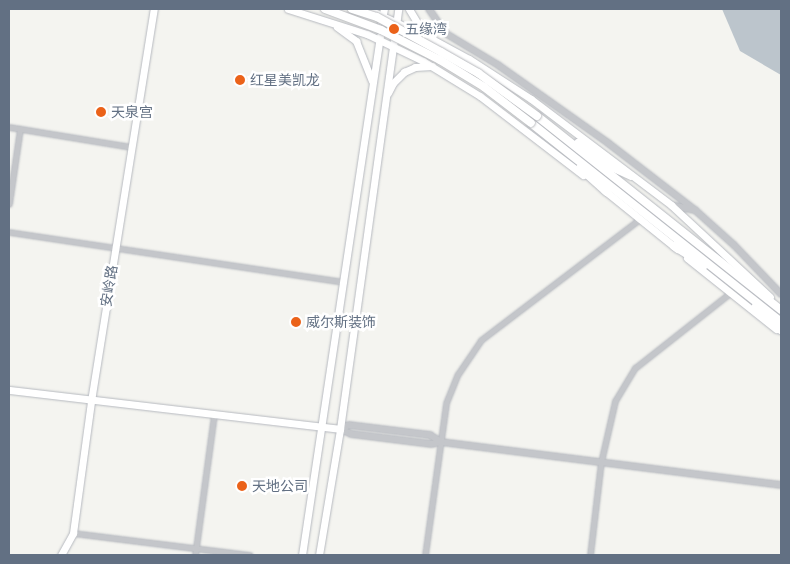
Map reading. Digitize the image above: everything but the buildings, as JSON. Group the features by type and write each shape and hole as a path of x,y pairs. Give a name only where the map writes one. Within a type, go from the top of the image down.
{"highway":[{"path":"325,9 381,30 440,60 484,87 781,322"},
{"path":"352,9 377,17 478,73 547,123 781,309"},
{"path":"531,123 607,192"},
{"path":"547,123 612,167 631,176"},
{"path":"674,246 738,287 781,332"}],"main road":[{"path":"288,9 367,34 432,66 480,96 607,192 730,293 781,332"},
{"path":"367,9 383,12 396,22 469,59 531,99 671,205 781,309"},
{"path":"319,555 340,429 398,9"},
{"path":"409,9 418,24 432,39"},
{"name":"安岭路","path":"61,555 73,533 91,401 152,10"},
{"path":"302,555 383,12"},
{"path":"321,19 344,31 356,41 373,81"},
{"path":"385,100 392,83 404,72 415,67 432,66"},
{"path":"9,390 340,429"},
{"path":"306,555 310,511"}],"street":[{"path":"429,9 445,33 498,65 608,143 695,210 734,245 781,294"},
{"path":"9,127 131,147"},
{"path":"9,204 20,129"},
{"path":"671,205 695,210"},
{"path":"425,555 446,403 458,374 481,340 640,219"},
{"path":"9,232 344,282"},
{"path":"590,555 601,462 615,401 635,368 730,293"},
{"path":"195,555 214,415"},
{"path":"340,429 351,434 431,444 441,442 781,485"},
{"path":"73,533 250,555"}],"shaded area":[{"path":"722,9 781,9 781,75 740,51"}],"place":[{"name":"五缘湾","path":"394,29"},
{"name":"红星美凯龙","path":"240,80"},
{"name":"天泉宫","path":"101,112"},
{"name":"威尔斯装饰","path":"296,322"},
{"name":"天地公司","path":"242,486"}]}
